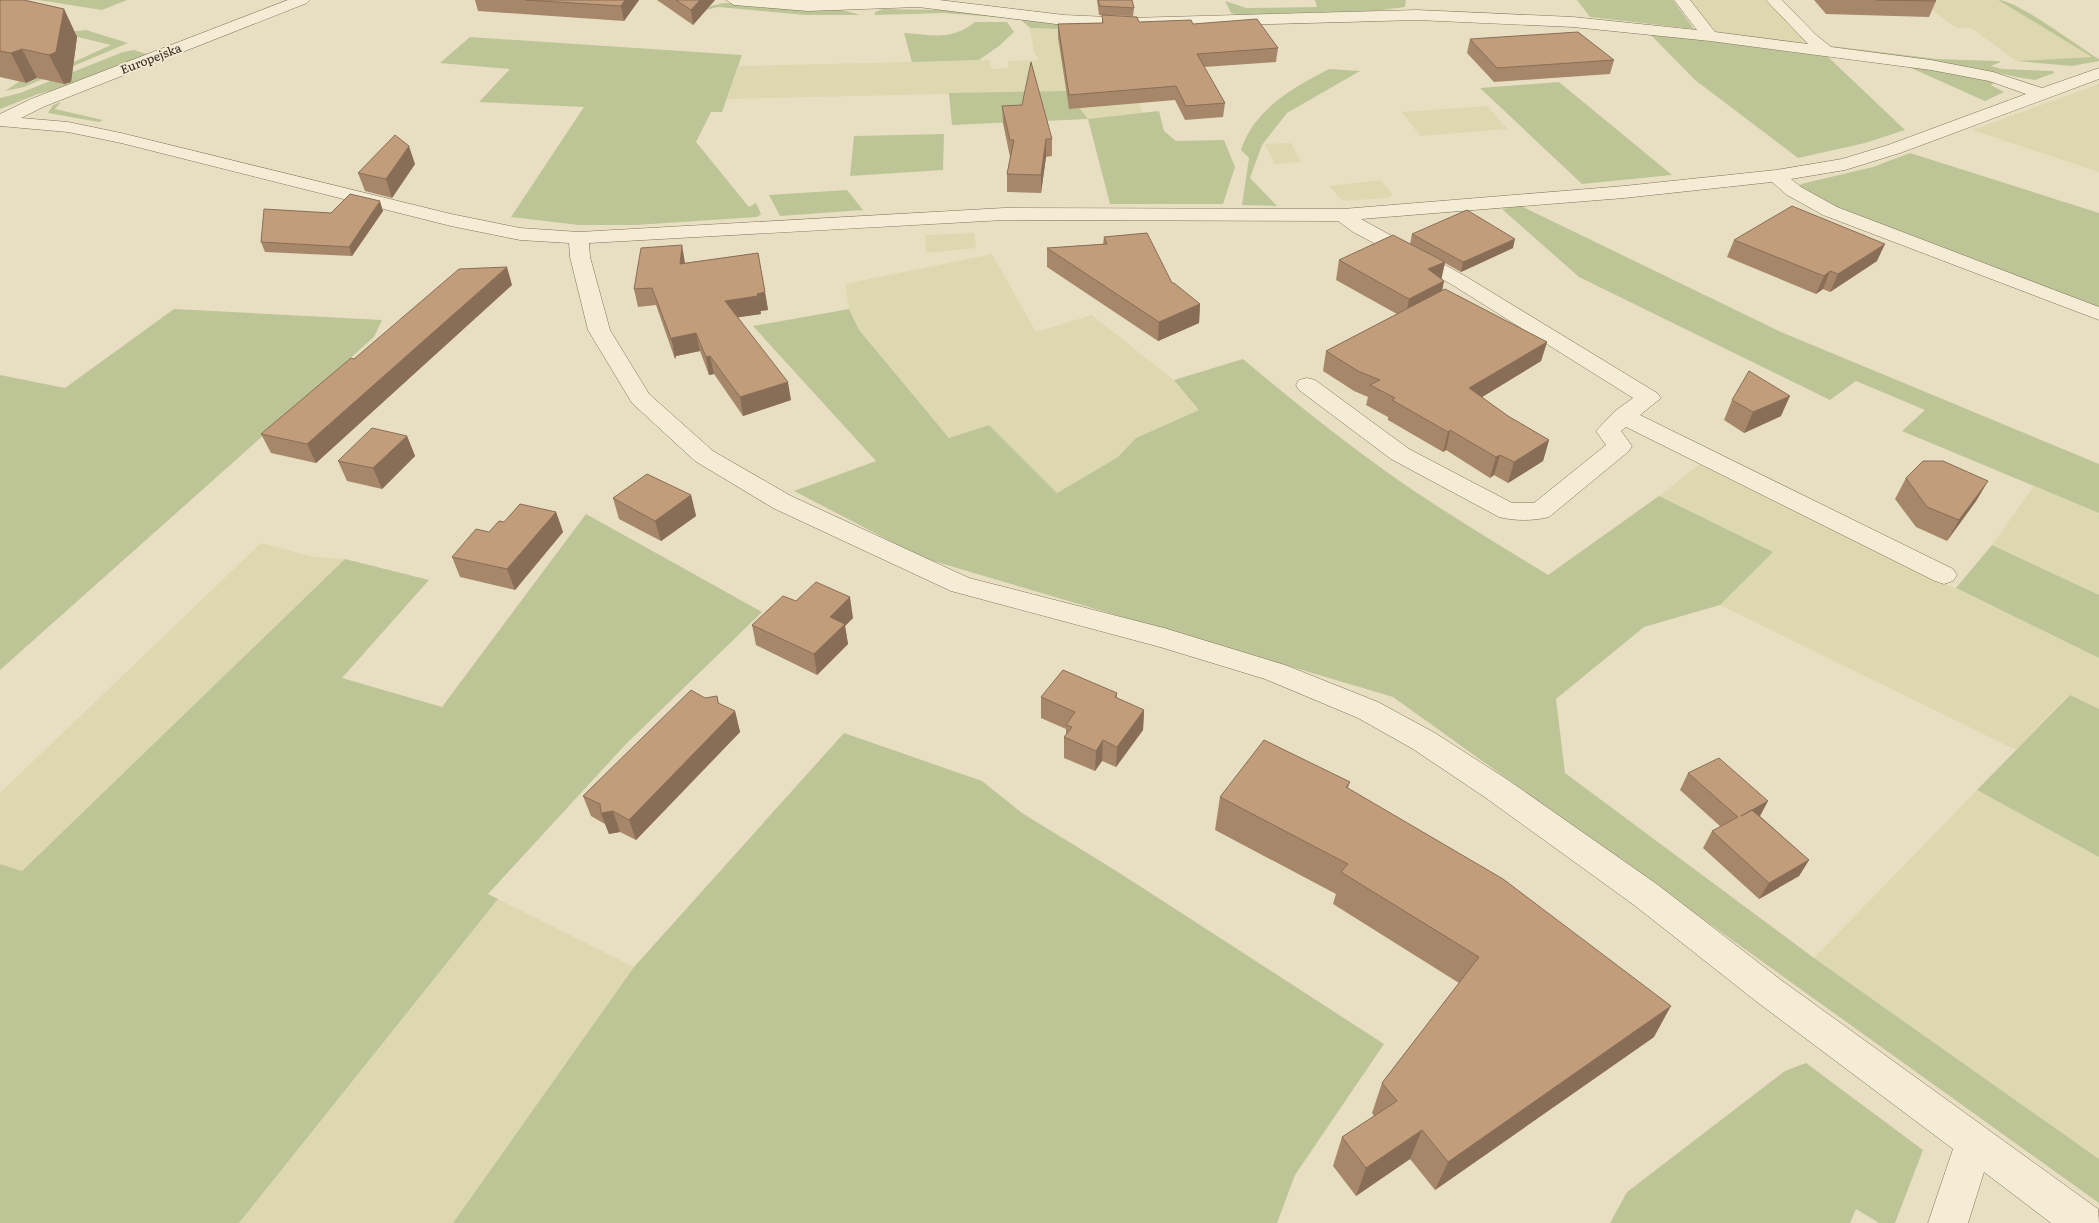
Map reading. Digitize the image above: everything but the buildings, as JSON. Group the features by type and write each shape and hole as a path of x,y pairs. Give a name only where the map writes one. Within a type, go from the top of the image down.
{"street":[{"name":"Europejska","path":"0,121 36,103 302,0"},
{"path":"734,0 808,6 918,1 1064,20 1130,23 1238,22 1416,8 1710,36 1825,50 1964,70 2007,81 2041,94"},
{"path":"1682,0 1710,36"},
{"path":"1774,0 1809,37 1825,50"},
{"path":"1220,6 1226,18 1238,22"},
{"path":"0,121 68,127 121,138 460,222 520,234 579,238 1004,214 1343,215 1614,193 1776,176 1845,164 1894,149 2099,73"},
{"path":"1776,176 1794,191 1830,211 2099,314"},
{"path":"1308,385 1400,454 1508,511 1540,511 1620,446 1608,431 1623,416 1649,398 1458,280 1360,228 1343,215"},
{"path":"579,238 580,256 599,330 640,398 704,456 782,502 961,585 1164,638 1275,672 1368,710 1424,741 1505,795 1646,895 1769,991 2084,1223"},
{"path":"1623,416 1944,575"},
{"path":"1948,1223 1974,1143"}],"shaded area":[{"path":"1688,0 1768,0 1809,45 1719,34 1712,30"},
{"path":"1918,0 1998,0 2093,57 2016,61 1971,28 1957,28"},
{"path":"1030,28 1058,29 1119,65 1143,113 1088,119 1066,91 727,99 739,66 989,60 992,69 1008,68 1008,61 1039,60 1034,52"},
{"path":"2099,84 2099,172 1972,130"},
{"path":"1487,106 1508,129 1420,136 1402,112"},
{"path":"1291,143 1301,162 1275,164 1265,144"},
{"path":"1381,180 1393,195 1387,198 1343,201 1329,186"},
{"path":"974,233 976,248 926,253 925,235"},
{"path":"992,254 1036,332 1092,315 1174,380 1200,410 1136,438 1118,457 1057,493 989,425 949,438 860,333 849,309 845,284"},
{"path":"1700,464 2099,658 2099,709 2069,695 2016,750 1720,605 1772,552 1659,496"},
{"path":"2034,486 2099,513 2099,595 1992,545"},
{"path":"261,543 314,557 345,559 22,871 0,864 0,793"},
{"path":"1977,790 2099,857 2099,1159 1814,958"},
{"path":"498,899 634,967 453,1223 239,1223"}],"green space":[{"path":"38,0 127,0 102,10"},
{"path":"1315,0 1406,0 1405,7 1374,11 1237,15 1231,13 1225,1 1246,8 1317,7"},
{"path":"1577,0 1673,0 1694,29 1590,17"},
{"path":"1998,0 2019,8 2048,25 2099,59 2099,61 2072,66 2016,61 2092,57"},
{"path":"724,3 839,9 860,15 806,15 718,7 706,10 711,6"},
{"path":"883,9 941,10 1076,24 1058,29 1030,28 1020,19 944,13 875,15 875,12"},
{"path":"975,22 1007,22 1014,32 999,46 979,60 912,62 904,33 950,34 958,32"},
{"path":"86,30 128,43 24,87 5,91 20,81 27,83 111,45 74,36 0,63 69,32"},
{"path":"1647,31 1825,54 1905,130 1865,143 1798,158 1695,80"},
{"path":"470,37 742,55 722,112 711,112 696,142 749,207 756,203 761,214 757,217 636,225 579,225 511,217 584,107 479,102 510,69 440,63"},
{"path":"1823,45 1937,59 1998,61 2001,62 1991,66 2002,69 2053,71 2054,73 2035,80 1974,68"},
{"path":"134,50 147,54 66,87 38,94 0,109 0,98 20,93 123,52"},
{"path":"1902,64 1995,82 1991,85 2004,92 1985,101"},
{"path":"1329,69 1360,71 1287,113 1262,145 1250,178 1277,206 1242,205 1249,158 1241,150 1255,123 1276,101"},
{"path":"1559,82 1672,175 1582,184 1480,88"},
{"path":"1066,91 1088,119 952,125 949,93"},
{"path":"61,102 55,109 103,120 99,122 48,113 53,105"},
{"path":"1159,111 1164,131 1176,141 1224,140 1235,167 1223,204 1110,204 1088,119"},
{"path":"944,134 943,170 850,176 854,136"},
{"path":"1910,153 2099,213 2099,311 1831,210 1798,189 1801,184 1873,167"},
{"path":"847,190 863,210 780,216 769,195"},
{"path":"1521,206 1781,332 2099,464 2099,513 1902,431 1925,410 1856,381 1830,400 1579,277 1502,209"},
{"path":"174,309 382,320 374,337 0,670 0,375 65,388"},
{"path":"849,309 859,330 949,438 989,425 1057,493 1118,457 1136,438 1199,410 1174,380 1243,359 1312,416 1384,470 1445,511 1548,575 1659,496 1773,552 1720,605 1644,627 1556,699 1565,773 1814,958 2099,1159 2099,1203 1393,697 923,558 794,491 876,461 753,326"},
{"path":"586,514 762,612 625,745 488,894 498,899 239,1223 0,1223 0,864 22,871 345,559 429,580 342,678 442,707"},
{"path":"1992,545 2099,595 2099,658 1956,588"},
{"path":"2070,695 2099,709 2099,857 1977,790"},
{"path":"844,733 982,781 1022,813 1118,872 1384,1044 1295,1175 1277,1223 453,1223 634,967"},
{"path":"1806,1063 1923,1150 1895,1223 1879,1223 1856,1209 1850,1223 1610,1223 1627,1192 1785,1071"}]}
